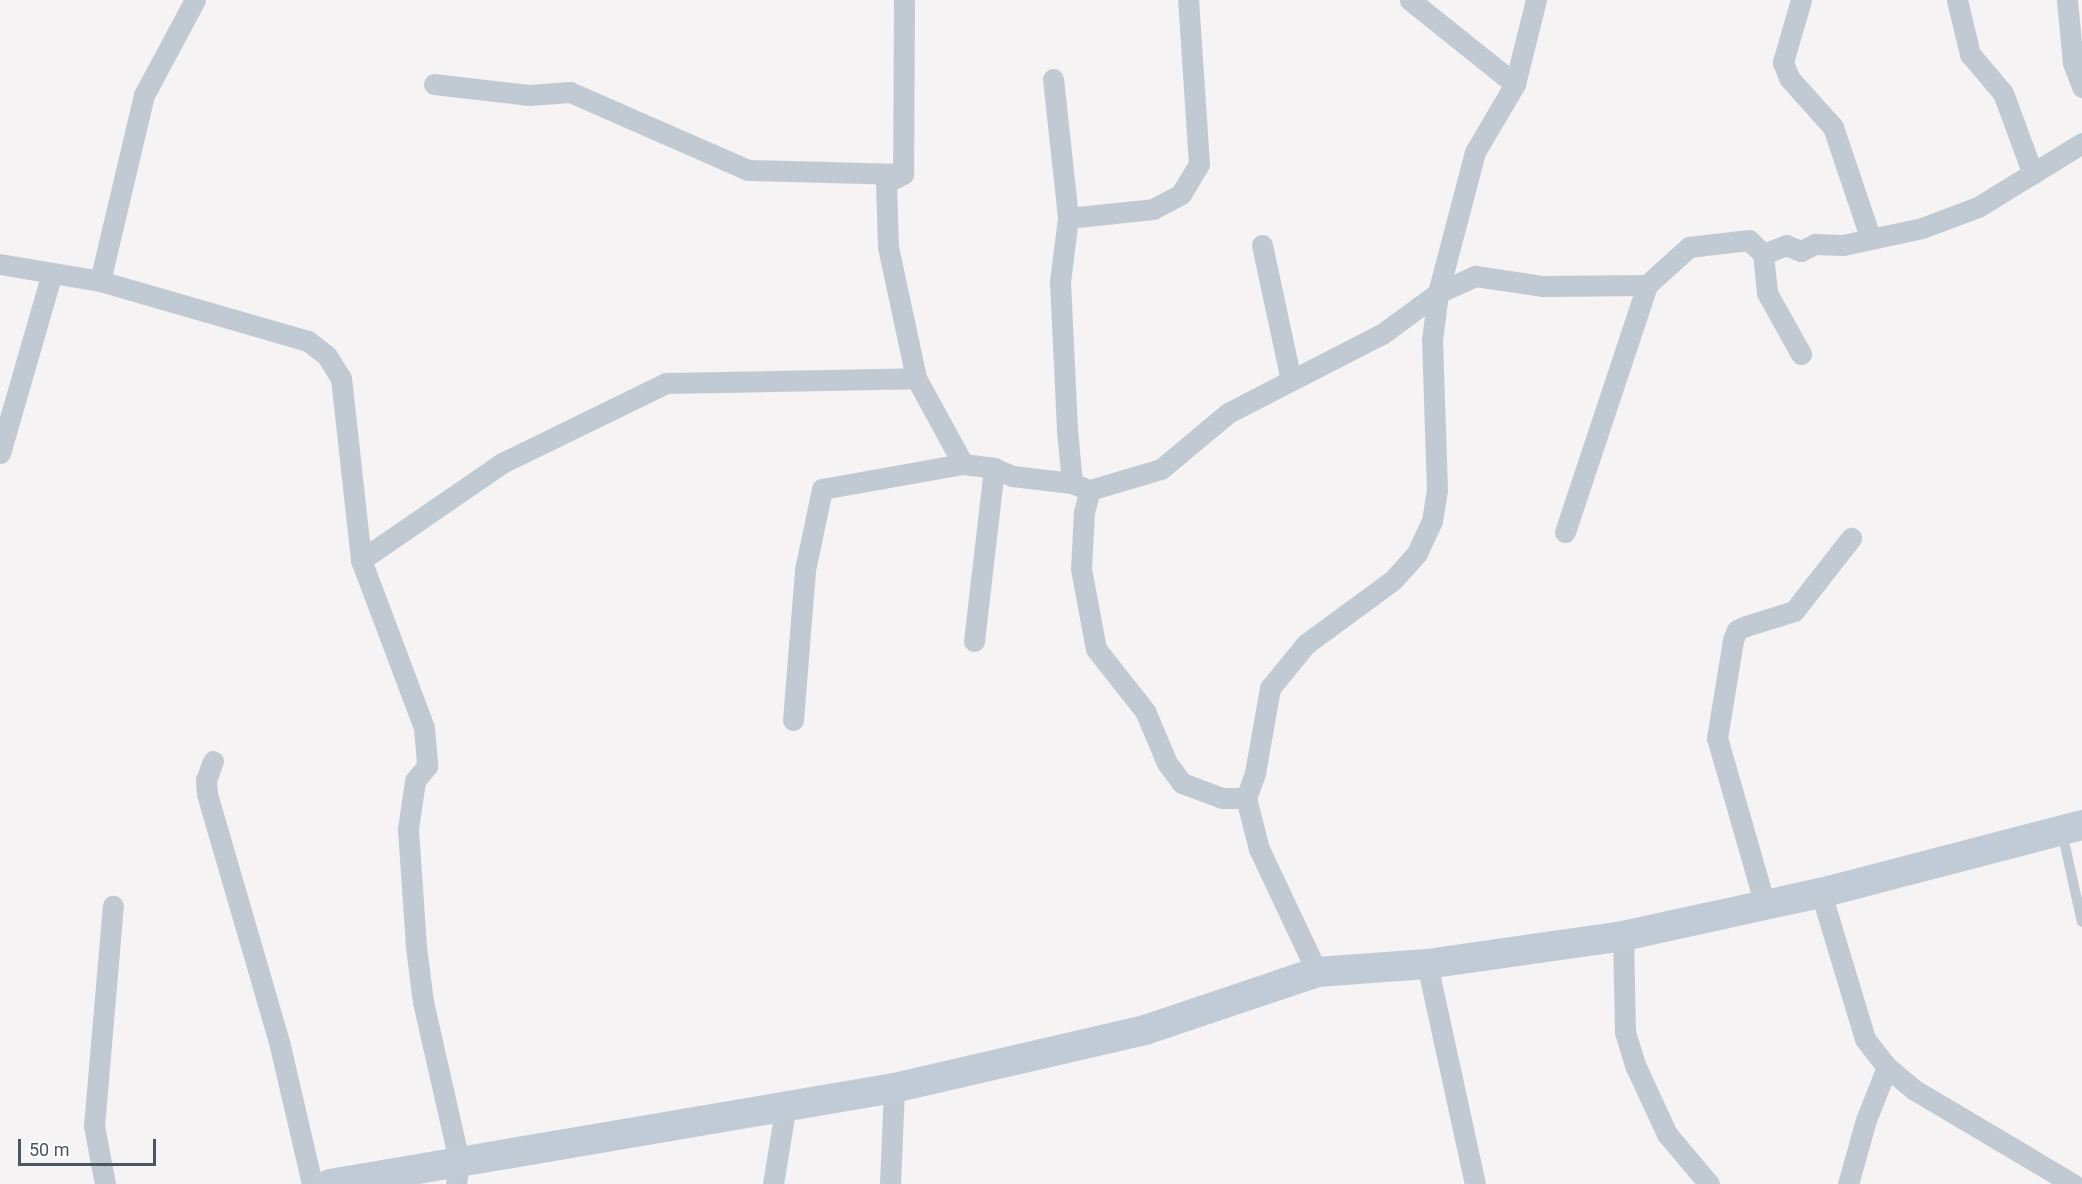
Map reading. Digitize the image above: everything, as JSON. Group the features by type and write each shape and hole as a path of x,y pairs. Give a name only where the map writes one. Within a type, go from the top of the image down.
{"street":[{"path":"100,281 144,95 195,0"},
{"path":"903,174 904,0"},
{"path":"1068,218 1153,208 1181,194 1199,164 1188,0"},
{"path":"1410,0 1515,84"},
{"path":"1317,972 1259,849 1246,798 1255,773 1270,688 1306,644 1393,579 1417,553 1432,521 1437,490 1432,340 1438,293 1475,152 1515,84 1536,0"},
{"path":"1801,0 1783,62 1789,78 1833,127 1870,237"},
{"path":"1957,0 1971,54 2003,93 2033,174"},
{"path":"2067,0 2073,63 2082,87"},
{"path":"1053,79 1068,218 1060,281 1084,512 1082,570 1096,648 1145,711 1167,763 1182,783 1222,798 1246,798"},
{"path":"434,84 529,95 570,92 748,171 903,174"},
{"path":"1763,254 1786,245 1801,250 1815,244 1843,245 1870,237 1922,228 1978,207 2082,143"},
{"path":"903,174 886,183 888,247 916,378 963,465"},
{"path":"1565,532 1647,285 1689,247 1749,240 1763,254 1770,302 1801,354"},
{"path":"1262,245 1291,380"},
{"path":"0,264 100,281 308,341 327,356 341,378 361,560 424,728 427,766 415,781 408,829 416,947 423,1002 457,1172"},
{"path":"0,453 52,273"},
{"path":"793,720 805,570 822,489 963,465 994,468 1012,476 1081,487 1161,469 1228,413 1382,334 1438,293 1474,276 1543,286 1647,285"},
{"path":"361,560 502,463 666,382 916,378"},
{"path":"974,641 994,468"},
{"path":"1765,905 1717,738 1733,640 1737,630 1794,611 1851,538"},
{"path":"213,761 206,780 207,794 280,1046 312,1184"},
{"path":"330,1184 457,1172 786,1105 894,1088 1145,1030 1317,972 1427,964 1623,936 1821,893 2072,826"},
{"path":"1821,893 1865,1039 1887,1067 1913,1089 2073,1184"},
{"path":"105,1184 94,1126 113,906"},
{"path":"1623,936 1621,975 1625,1032 1636,1067 1666,1134 1709,1184"},
{"path":"1427,964 1475,1184"},
{"path":"1848,1184 1866,1120 1887,1067"},
{"path":"890,1184 894,1088"},
{"path":"773,1184 786,1105"}],"lane":[{"path":"2072,826 2082,922"}]}
